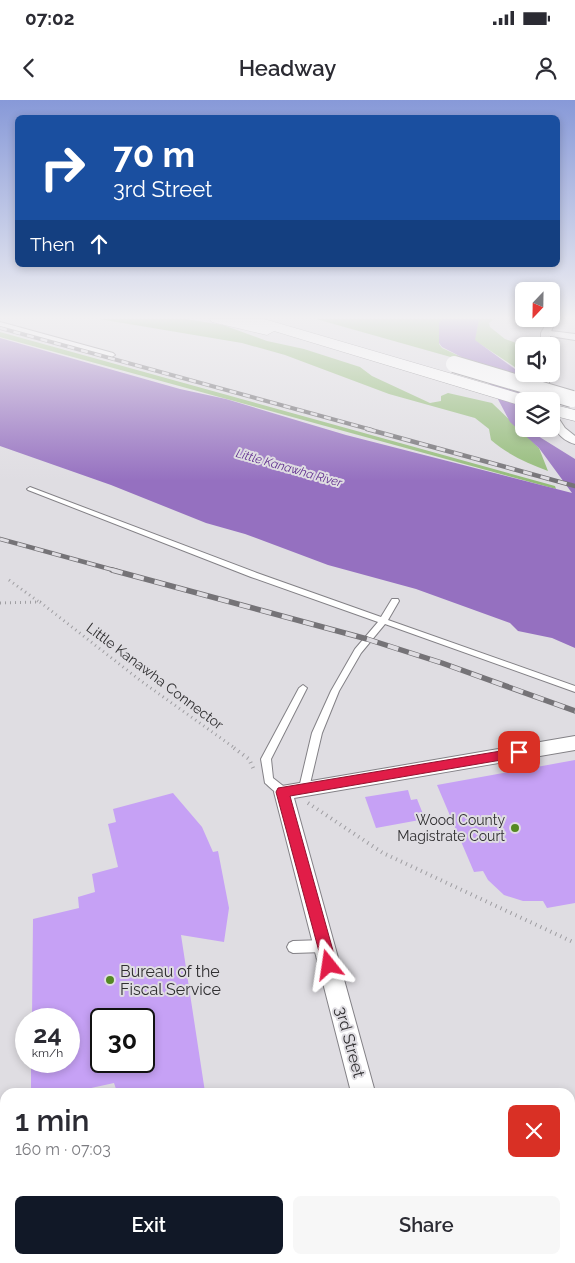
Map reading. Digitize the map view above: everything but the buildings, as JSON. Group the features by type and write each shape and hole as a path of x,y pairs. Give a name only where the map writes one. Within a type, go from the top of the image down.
{"highway":[{"path":"430,373 515,398"},
{"path":"481,373 574,405"},
{"path":"560,407 574,405"}],"street":[{"path":"560,427 575,441"},
{"path":"283,792 575,743"},
{"name":"3rd Street","path":"283,792 362,1088"}],"lane":[{"path":"30,489 254,575 575,689"},
{"path":"310,787 317,732 335,691 358,651 384,620 395,601"},
{"path":"283,792 268,780 266,759 303,688"},
{"path":"293,947 324,946"}],"path":[{"name":"Little Kanawha Connector","path":"9,580 141,681 249,759 256,775"},
{"path":"0,603 40,602"},
{"path":"283,792 313,805 337,824 383,853 575,942"}],"green space":[{"path":"133,373 149,373 555,486 556,489"},
{"path":"334,373 368,373 430,403 441,401 441,396 448,393 492,403 515,425 515,437 528,437 539,448 548,471 504,450 491,440 489,429 475,418 389,394"}],"water":[{"name":"Little Kanawha River","path":"0,373 124,373 180,389 226,399 346,435 572,493 539,448 527,437 540,437 575,459 575,648 552,638 518,631 510,623 416,589 328,565 245,534 206,523 111,485 0,446"},
{"path":"484,373 515,373 515,382 530,382 530,392 515,392 515,426 510,422"}],"railway":[{"path":"165,373 372,430"},
{"path":"367,429 575,486"},
{"path":"0,539 117,571"},
{"path":"112,570 367,639 442,663 575,711"}],"place":[{"name":"Wood County Magistrate Court","path":"515,828"},
{"name":"Bureau of the Fiscal Service","path":"110,980"}],"route":[{"path":"329,965 283,792 519,752"}]}
